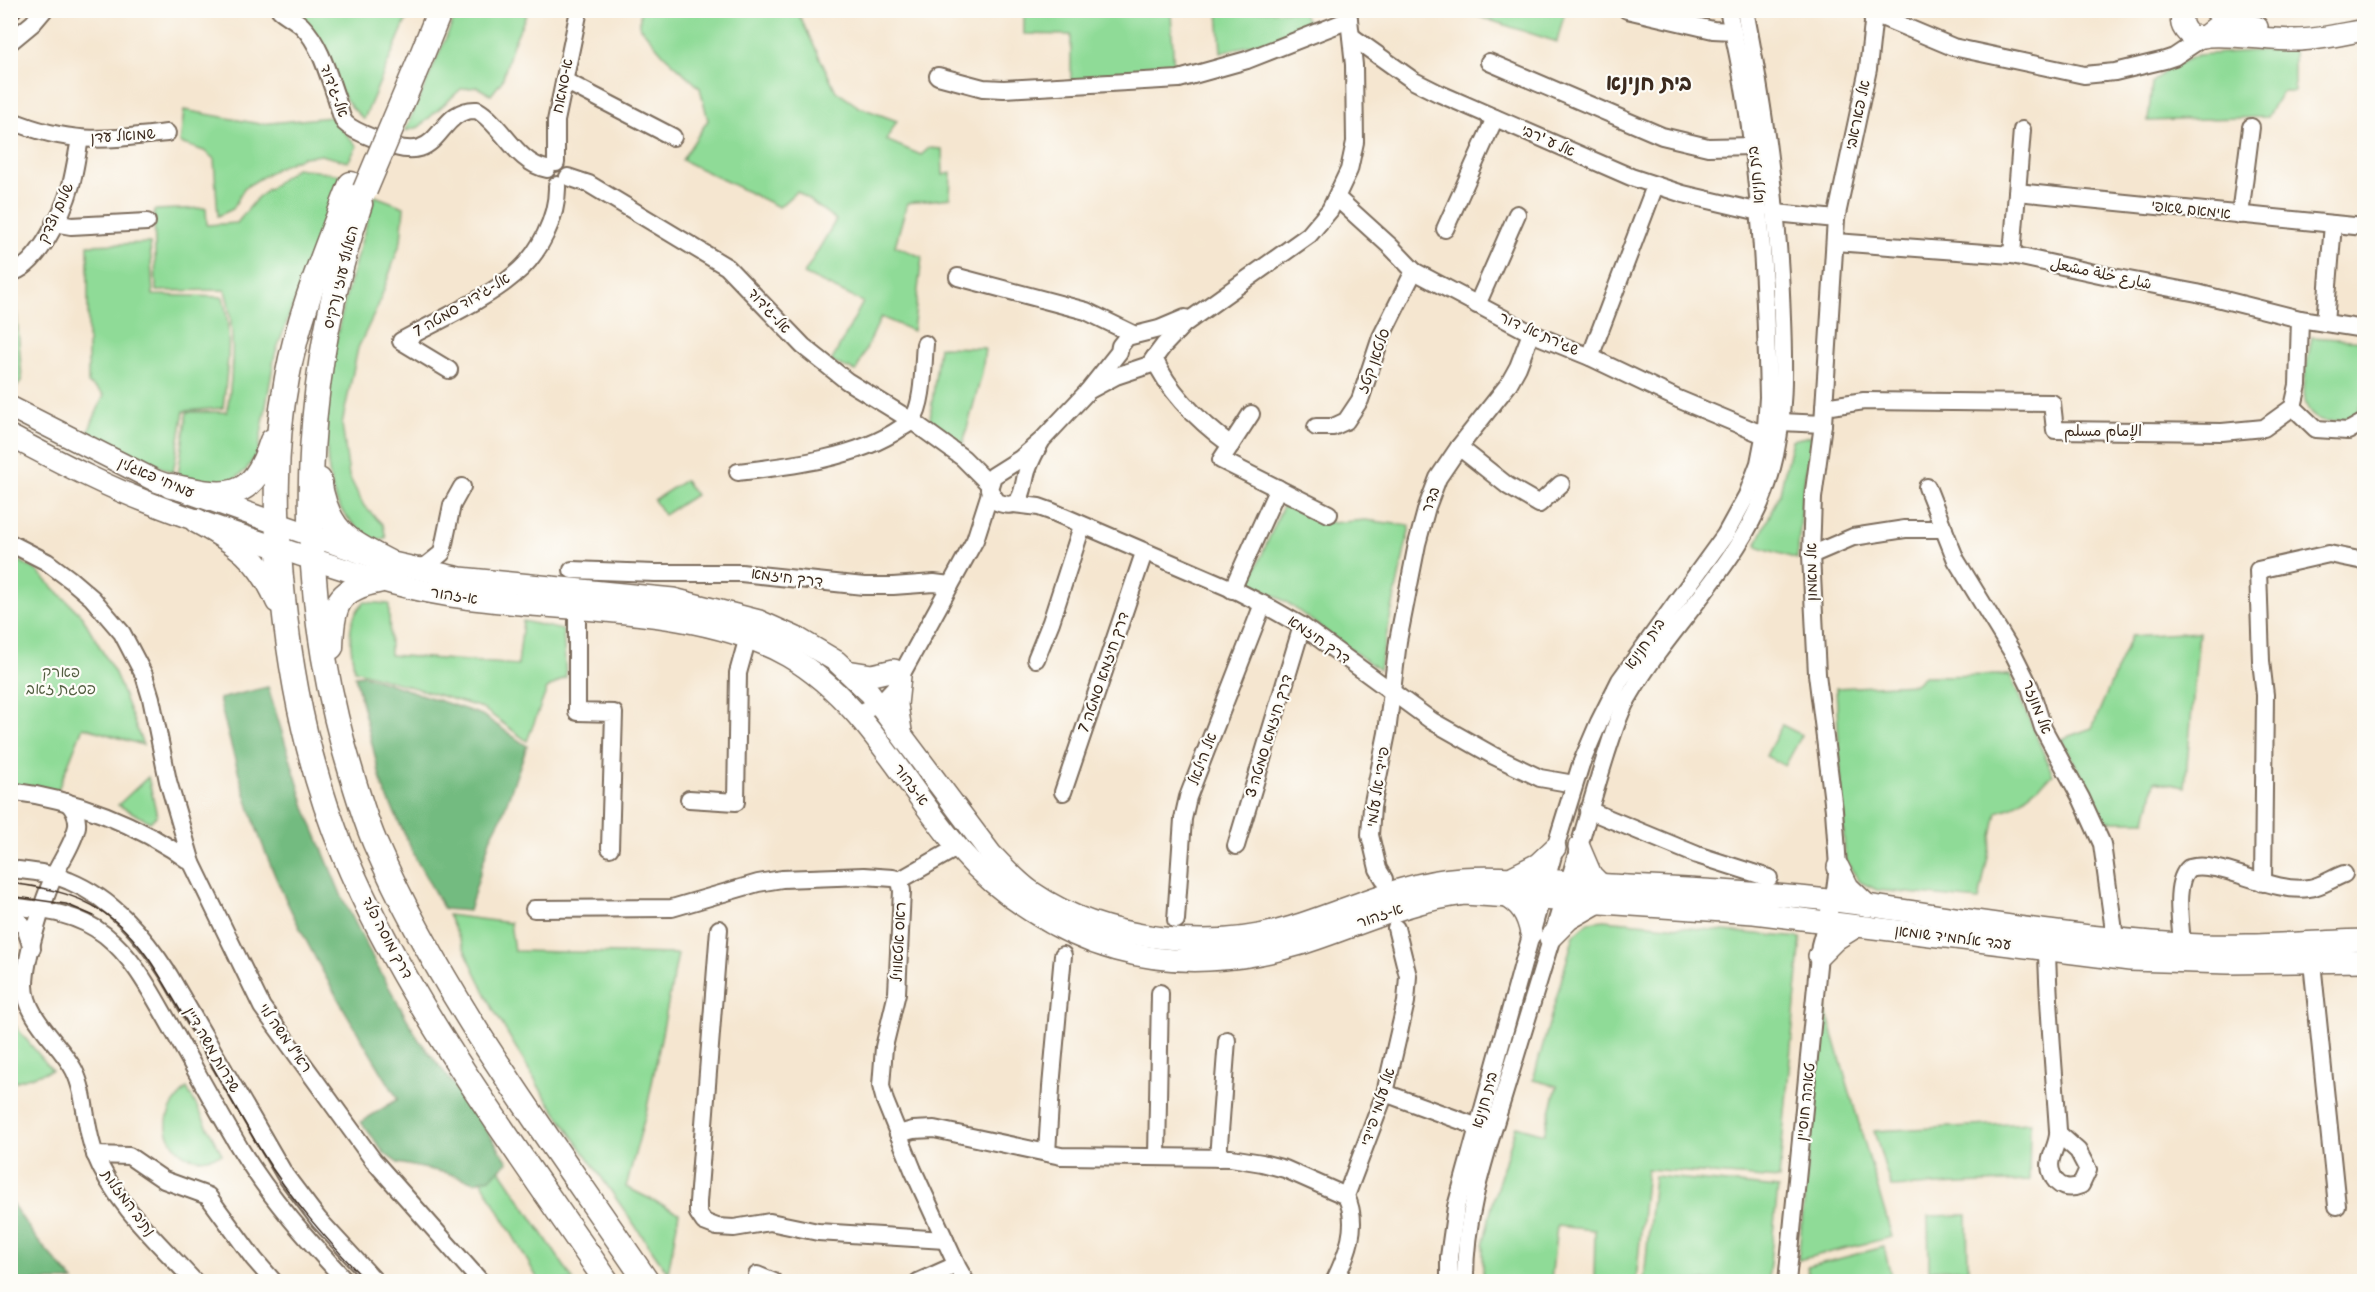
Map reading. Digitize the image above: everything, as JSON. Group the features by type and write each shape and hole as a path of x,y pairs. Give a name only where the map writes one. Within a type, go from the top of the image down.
{"highway":[{"name":"האלוף עוזי נרקיס","path":"412,59 423,10"},
{"name":"האלוף עוזי נרקיס","path":"277,548 276,485 283,407 287,377 311,291 358,188 412,59 440,10"},
{"name":"האלוף עוזי נרקיס","path":"312,559 310,533 316,399 331,307 352,230 358,188"},
{"path":"171,486 210,494 227,494 251,483 267,458 283,407"},
{"path":"313,445 320,487 331,520 343,537 383,572 350,590 340,601 334,615 332,633 330,694"},
{"path":"197,521 231,539 259,566 271,583 286,627"},
{"name":"דרך מוסה פלד","path":"277,548 298,705 322,792 344,854 376,920 420,999 466,1073 607,1281"},
{"path":"312,559 319,631 330,694 353,783 374,841 432,956 493,1056 647,1281"}],"main road":[{"path":"2215,10 2243,25 2280,29 2319,28 2364,19"},
{"path":"2206,37 2215,29 2217,22 2215,10"},
{"path":"2181,17 2191,36 2244,36 2295,40 2364,30"},
{"name":"עמיחי פאגלין","path":"13,426 95,451 171,486 310,533"},
{"name":"עמיחי פאגלין","path":"13,426 90,477 197,521 277,548"},
{"name":"א-זהור","path":"310,533 383,572 446,595 648,616 692,624 761,642 810,669 839,694 857,714 958,847 992,881 1063,930 1118,951 1168,959 1226,960 1266,953 1434,898 1508,886"},
{"name":"א-זהור","path":"277,548 312,559 383,572 414,568 467,579 673,599 716,608 759,621 799,639 836,661 874,699 991,854 1009,872 1031,892 1069,914 1107,928 1130,933 1187,939 1245,937 1293,927 1399,890 1437,880 1544,888"},
{"path":"847,671 872,675 897,673 897,705 902,734"},
{"path":"1555,848 1508,886 1541,935 1569,919 1599,894 1579,847"},
{"path":"1838,867 1848,887 1868,906"},
{"name":"עבד אלחמיד שומאן","path":"1544,888 2162,961 2312,962 2364,945"},
{"name":"עבד אלחמיד שומאן","path":"1599,894 1757,893 2182,945 2364,945"},
{"path":"1819,956 1832,942 1857,926"}],"street":[{"path":"13,39 37,10"},
{"path":"13,39 44,10"},
{"name":"אל-ג'דוד","path":"280,10 301,25 309,34 342,116 352,128 394,148 408,151 421,148 431,142 461,112 477,110 493,122 533,165 551,166"},
{"name":"א-סמאח","path":"551,166 556,122 579,10"},
{"path":"1628,10 1713,30 1733,31"},
{"name":"בית חנינא","path":"1449,1281 1449,1257 1456,1207 1478,1126 1541,935 1566,890 1588,810 1619,717 1629,695 1652,660 1746,533 1761,503 1771,472 1781,423 1784,386 1783,332 1768,213 1728,10"},
{"name":"בית חנינא","path":"1465,1281 1467,1231 1541,935 1544,888 1574,784 1599,722 1620,680 1736,516 1759,463 1768,397 1768,213 1765,125 1745,10"},
{"path":"1872,12 1945,45 2073,74 2093,75 2147,65 2174,57 2206,37"},
{"name":"אל פאראבי","path":"1836,219 1868,69 1872,12"},
{"path":"2147,65 2169,52 2181,17"},
{"path":"938,76 983,88 1004,89 1179,79 1247,60 1350,22 1356,102 1355,142 1349,170 1337,198 1308,235 1198,313 1175,332 1149,365 1116,376 1088,391"},
{"name":"אל ע 'רבי","path":"1350,22 1414,81 1631,177 1654,186 1768,213 1836,219"},
{"path":"1489,63 1670,138 1708,147 1753,146"},
{"path":"565,81 673,137"},
{"path":"1445,229 1495,118"},
{"name":"שמואל עדן","path":"10,120 52,135 80,139 101,140 167,133"},
{"path":"2240,215 2251,127"},
{"path":"2012,255 2022,130"},
{"name":"שלום וצדק","path":"10,273 22,269 33,260 54,223 71,186 80,139"},
{"path":"551,166 566,167 562,181"},
{"name":"אל-ג'דוד","path":"562,181 589,184 727,267 803,346 848,381 912,421 963,458 989,489"},
{"name":"אל-ג'דוד סמטה 7","path":"449,370 401,341 514,276 541,242 555,209 562,181"},
{"path":"1590,357 1654,186"},
{"name":"אימאם שאפי","path":"2017,192 2364,227"},
{"name":"שג'רת אל דור","path":"1337,198 1414,271 1531,333 1764,435"},
{"path":"1477,305 1517,214"},
{"name":"אל מאמון","path":"1825,922 1832,901 1838,867 1834,810 1817,674 1811,555 1813,498 1823,424 1836,219"},
{"path":"54,223 71,226 147,222"},
{"path":"2325,323 2333,224"},
{"name":"شارع خلة مشعل","path":"1835,242 2012,255 2197,293 2300,319 2364,329"},
{"name":"סלטאן קטז","path":"1316,427 1333,427 1346,421 1360,400 1381,337 1414,271"},
{"path":"958,277 1097,316 1145,336 1153,344 1154,357 1172,388 1205,424 1231,445"},
{"path":"975,540 993,476 1042,440 1088,391 1123,341 1136,334 1159,329 1198,313"},
{"path":"1097,316 1108,326 1123,363 1172,388"},
{"path":"2300,319 2298,385 2293,407 2316,429 2348,431 2364,422"},
{"name":"בדר","path":"1392,693 1398,641 1417,544 1438,478 1508,385 1518,367 1531,333"},
{"path":"738,472 791,466 862,447 888,437 912,421 920,396 925,344"},
{"name":"الإمام مسلم","path":"1824,407 1864,400 2052,402 2055,430 2222,432 2265,428 2293,407"},
{"path":"1251,414 1221,460 1329,513"},
{"path":"1781,423 1823,424"},
{"path":"857,714 874,699 894,688 897,673 914,649 975,540 996,515 1022,496 1024,484 1042,440"},
{"path":"1460,447 1508,486 1539,504 1561,484"},
{"name":"אל-ג'דוד","path":"963,458 1003,470"},
{"path":"1003,470 1019,474 1024,484"},
{"name":"דרך חיזמא","path":"1024,484 1053,513"},
{"path":"414,568 435,559 442,553 452,505 462,487"},
{"name":"אל מונזר","path":"1927,487 1956,560 2014,655 2030,687 2043,728 2081,798 2102,844 2115,938"},
{"path":"1233,590 1278,488"},
{"path":"989,489 997,502 1011,504"},
{"name":"דרך חיזמא","path":"1011,504 1039,507 1263,604 1302,626 1432,721 1494,756 1540,778 1574,784"},
{"path":"1036,659 1051,622 1082,526"},
{"path":"1811,555 1852,537 1905,529 1944,529"},
{"name":"רא\"ל משה לוי","path":"10,543 46,562 92,598 135,656 144,675 156,716 168,781 192,863 262,1007 373,1160 481,1281"},
{"path":"444,544 449,562 467,579"},
{"name":"דרך חיזמא סמטה 7","path":"1063,792 1144,553"},
{"path":"2263,883 2265,695 2261,661 2258,570 2329,554 2364,561"},
{"name":"דרך חיזמא","path":"572,570 741,573 864,586 934,583 950,585"},
{"name":"אל הילאל","path":"1176,920 1182,819 1188,797 1263,604"},
{"path":"577,609 578,712 614,713 610,848"},
{"name":"דרך חיזמא סמטה 3","path":"1236,846 1302,626"},
{"path":"689,799 736,802 738,673 748,638"},
{"name":"פיידי אל עלמי","path":"1384,879 1378,868 1370,835 1372,807 1387,733 1392,693"},
{"path":"10,791 64,801 104,815 153,838 192,863"},
{"path":"64,801 75,813 75,832"},
{"path":"1588,810 1697,855 1769,878"},
{"path":"75,832 91,819 104,815"},
{"path":"153,838 168,836 180,822"},
{"name":"נתיב המזלות","path":"75,832 54,876 42,909 26,974 26,997 34,1014 75,1072 95,1155 104,1174 138,1220 195,1281"},
{"path":"900,880 958,847"},
{"path":"2182,945 2180,887 2183,876 2189,868 2203,866 2290,888 2310,888 2344,874"},
{"name":"שדרות משה דיין","path":"10,869 54,876 80,886 109,906 147,942 169,975 285,1175 319,1220 376,1281"},
{"name":"ראס אטאוויל","path":"534,909 672,908 758,883 782,879 864,876 900,880 902,891 901,943 897,993 881,1070 881,1086 898,1134 956,1265 966,1281"},
{"name":"שדרות משה דיין","path":"10,906 42,909 80,920 104,934 124,952 150,989 260,1180 300,1230 347,1281"},
{"path":"10,913 25,927 32,948"},
{"name":"טאהה חוסיין","path":"1787,1281 1810,1066 1819,956 1825,922"},
{"name":"אל עלמי פיידי","path":"1346,1196 1385,1093 1409,986 1406,961 1396,928"},
{"path":"719,930 698,1202 698,1213 704,1222 717,1227 734,1228 770,1222 818,1232 945,1240"},
{"path":"2047,949 2059,1134"},
{"path":"1047,1153 1063,956"},
{"path":"2312,962 2337,1206"},
{"path":"1157,1156 1160,993"},
{"path":"1218,1158 1227,1040"},
{"path":"1385,1093 1478,1126"},
{"path":"898,1134 913,1130 934,1129 1061,1156 1218,1158 1262,1163 1285,1169 1346,1196 1350,1204 1353,1231 1334,1281"},
{"path":"95,1155 129,1156 164,1180 208,1196 248,1252 274,1281"},
{"path":"918,1281 956,1265"},
{"path":"757,1275 774,1281"}],"green space":[{"path":"458,10 528,11 513,44 502,81 491,95 477,87 461,89 419,127 405,131"},
{"path":"755,10 757,14 766,11 797,11 836,91 859,107 897,121 886,140 921,155 929,148 942,149 943,175 951,173 950,198 907,203 895,246 922,257 913,331 881,317 856,371 831,362 863,302 804,274 836,220 797,191 779,207 682,160 708,120 700,88 664,55 640,27 640,11"},
{"path":"1565,10 1557,42 1462,11"},
{"path":"297,11 410,11 364,119 343,95 314,37"},
{"path":"1024,11 1171,11 1174,74 1071,81 1071,35 1024,34"},
{"path":"1218,11 1301,11 1315,30 1221,52"},
{"path":"2294,48 2294,92 2282,92 2267,117 2148,121 2152,83 2168,69 2197,55"},
{"path":"184,110 260,124 331,117 357,146 348,162 321,155 303,157 277,168 244,188 233,209 218,216 214,159 204,151 180,143"},
{"path":"296,168 342,175 275,354 258,452 246,470 232,481 218,484 178,475 187,412 227,412 232,366 231,320 225,290 156,291 154,210 206,208 207,225 237,223 257,198"},
{"path":"375,196 404,207 401,241 378,306 358,348 342,424 349,476 364,506 383,525 386,538 372,541 348,519 335,499 327,457 326,420 329,381 344,304"},
{"path":"150,243 153,295 223,297 228,325 223,408 184,411 173,473 88,432 104,395 88,383 88,245"},
{"path":"10,282 14,282 22,379 13,393 10,392"},
{"path":"2312,337 2364,341 2364,397 2356,416 2334,421 2319,419 2310,412 2305,401 2304,387"},
{"path":"939,347 985,348 982,373 961,451 930,419"},
{"path":"1815,435 1805,475 1797,559 1756,546 1780,492 1792,440"},
{"path":"685,480 695,495 664,515 654,500"},
{"path":"1286,499 1332,523 1365,520 1410,526 1379,670 1286,602 1250,582"},
{"name":"פארק פסגת זאב","path":"11,556 36,570 82,616 115,673 143,745 83,727 57,792 11,785"},
{"path":"364,602 389,604 390,655 518,665 523,621 563,630 566,677 547,689 527,741 482,708 354,670 351,626"},
{"path":"2199,632 2185,787 2155,781 2146,821 2104,821 2061,739 2092,728 2131,636"},
{"path":"364,675 482,715 527,746 502,816 490,839 469,911 444,909 417,861 383,788 355,676"},
{"path":"2010,675 2053,775 2012,807 1997,812 1979,900 1877,890 1860,882 1845,860 1836,688 1915,684 1924,676"},
{"path":"268,687 306,810 342,897 377,966 419,1040 466,1100 508,1162 490,1178 475,1182 447,1173 398,1163 385,1154 361,1122 398,1099 318,963 276,878 244,790 219,699"},
{"path":"1782,725 1802,735 1785,766 1766,756"},
{"path":"148,777 157,815 150,822 118,805"},
{"path":"448,915 510,923 514,951 678,954 646,1113 626,1187 679,1213 668,1273 542,1092 493,1009"},
{"path":"1604,920 1801,938 1779,1179 1647,1169 1636,1281 1594,1281 1595,1230 1557,1226 1551,1281 1483,1281 1483,1245 1494,1197 1516,1126 1544,1134 1557,1086 1533,1080 1574,935 1589,922"},
{"path":"1824,1003 1892,1237 1798,1260"},
{"path":"10,1018 20,1032 52,1070 11,1083"},
{"path":"187,1088 222,1154 199,1159 183,1154 172,1142 167,1119 173,1105"},
{"path":"2030,1123 2029,1181 1891,1187 1874,1131"},
{"path":"497,1165 574,1281 539,1281 481,1180"},
{"path":"1654,1176 1778,1188 1768,1281 1644,1281"},
{"path":"10,1201 38,1241 74,1281 11,1281"},
{"path":"1967,1215 1968,1269 1929,1270 1928,1216"},
{"path":"1884,1247 1892,1281 1810,1281 1807,1267"}],"tram line":[{"path":"10,25 25,10"},
{"path":"10,883 53,890 79,899 115,921 136,942 162,979 273,1169 310,1219 367,1282"},
{"path":"10,896 66,904 94,916"}],"district":[{"name":"בית חנינא","path":"1649,83"}]}
